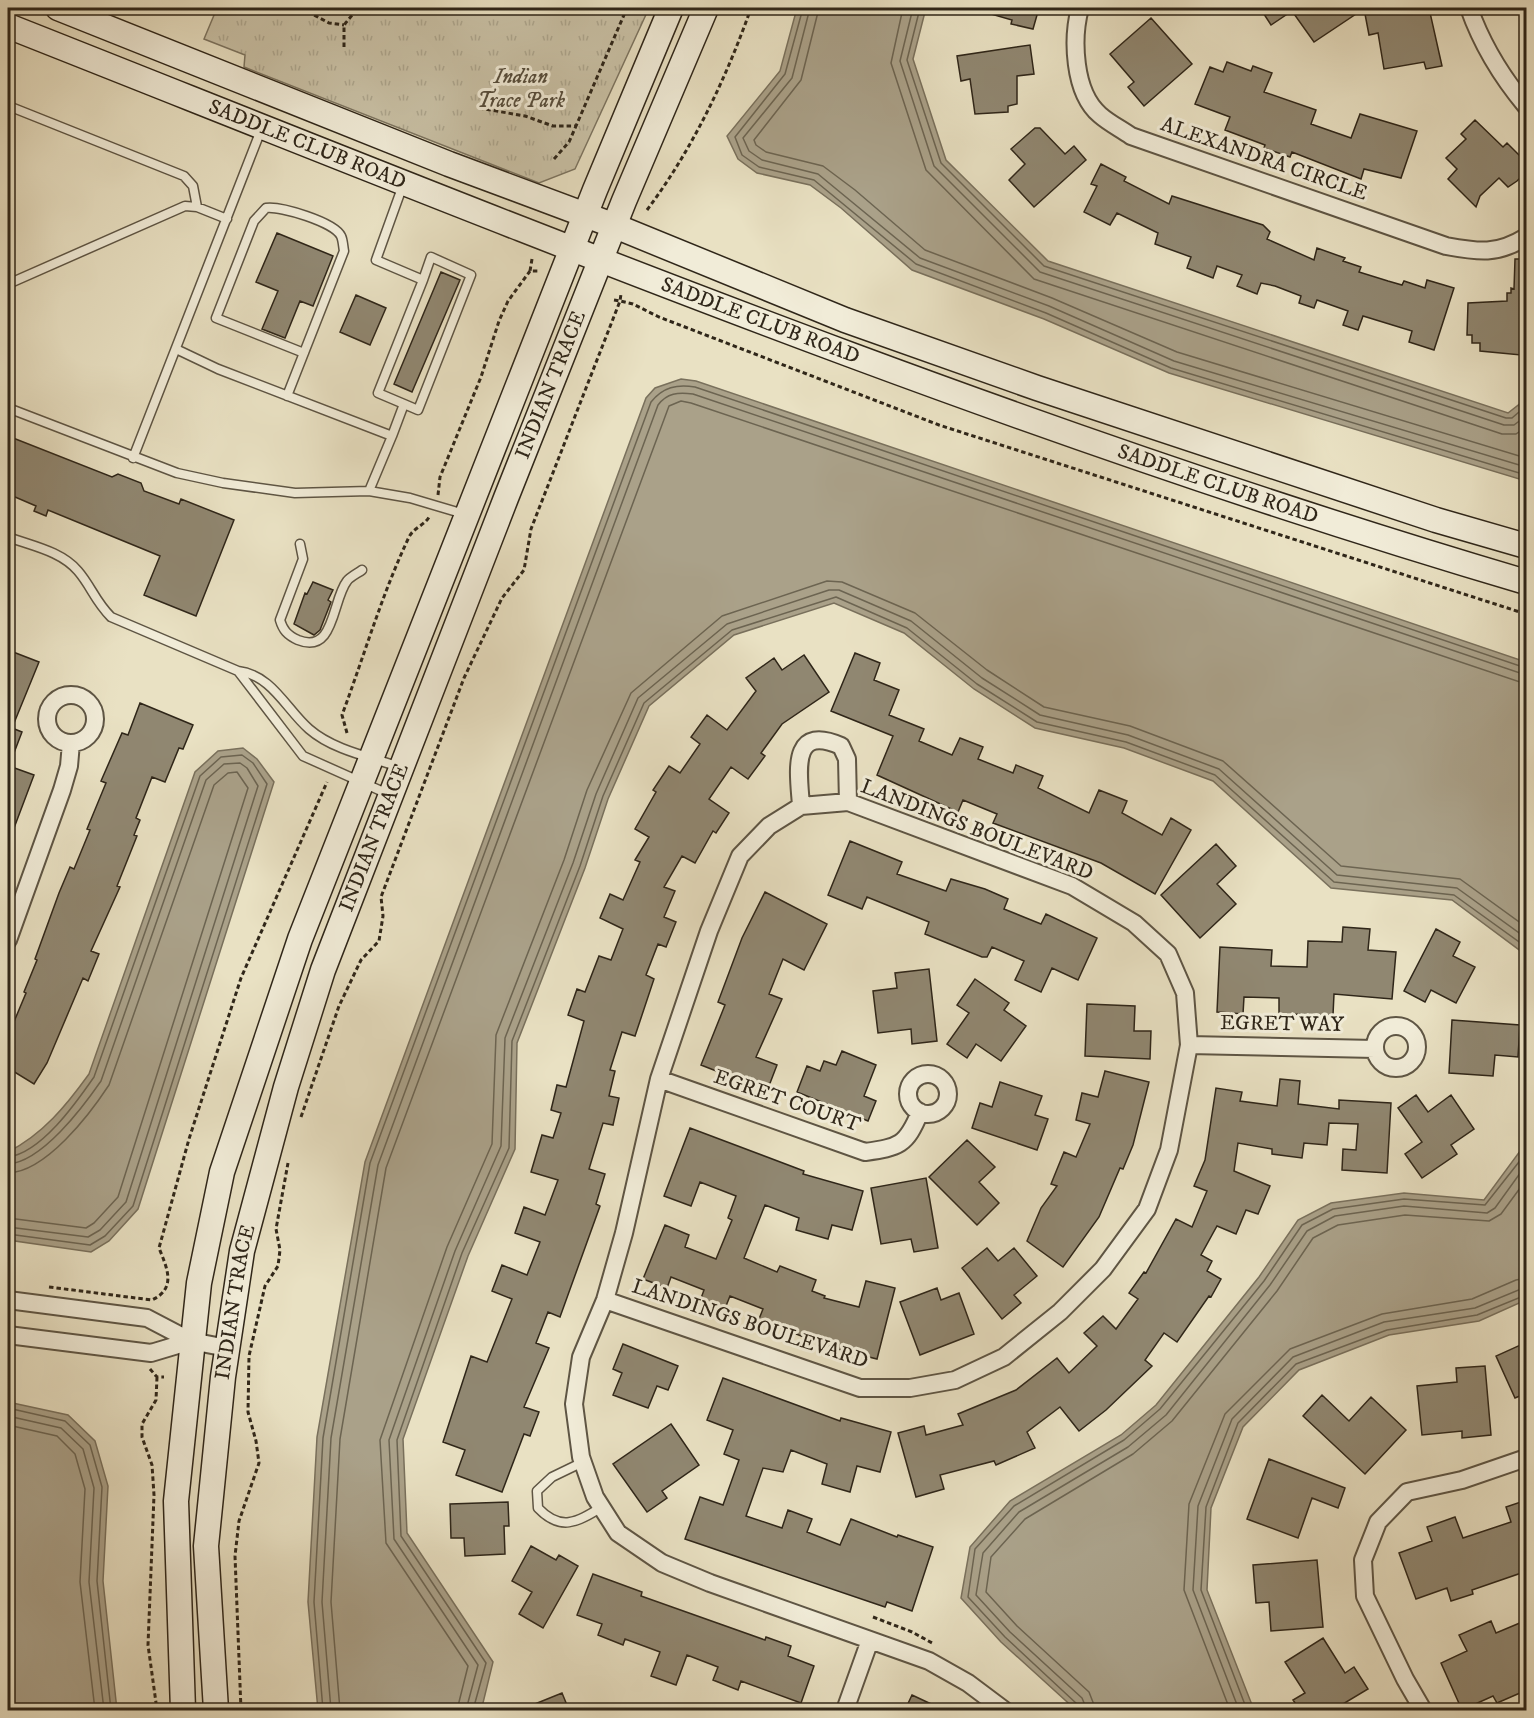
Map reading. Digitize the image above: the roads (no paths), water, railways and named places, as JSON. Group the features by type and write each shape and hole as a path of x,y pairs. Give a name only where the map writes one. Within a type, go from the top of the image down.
{"main road":[{"name":"SADDLE CLUB ROAD","path":"58,8 449,164 585,214 845,320 1005,377 1425,516 1527,546"},
{"name":"INDIAN TRACE","path":"183,1710 176,1501 191,1341 199,1284 222,1172 296,950 585,214 671,8"},
{"name":"INDIAN TRACE","path":"216,1710 206,1546 227,1348 242,1251 286,1087 323,970 506,498 615,226 706,8"},
{"name":"SADDLE CLUB ROAD","path":"8,26 602,260 902,373 1256,498 1527,582"}],"street":[{"name":"ALEXANDRA CIRCLE","path":"1080,8 1074,52 1083,86 1098,113 1131,136 1446,246 1478,252 1509,248 1527,237"},
{"path":"1469,8 1479,34 1505,80 1527,106"},
{"path":"801,806 798,762 803,747 814,740 826,739 841,746 847,759 848,802"},
{"path":"8,940 62,790 69,766 71,743"},
{"name":"LANDINGS BOULEVARD","path":"605,1300 860,1388 910,1388 955,1380 1004,1357 1060,1312 1103,1269 1147,1209 1169,1150 1189,1045 1185,993 1168,954 1134,923 1072,886 848,802 801,806 769,826 740,856 709,931 659,1079 624,1233 605,1300 581,1357 574,1404 583,1462 602,1507 618,1533 662,1563 928,1661 968,1683 1004,1710"},
{"name":"EGRET WAY","path":"1189,1045 1374,1049"},
{"name":"EGRET COURT","path":"659,1079 865,1152 895,1148 912,1132 920,1112"},
{"path":"8,1300 147,1318 191,1341 227,1348"},
{"path":"8,1335 151,1353 191,1341"},
{"path":"1423,1710 1405,1679 1365,1596 1364,1560 1378,1522 1407,1492 1462,1480 1527,1458"},
{"path":"845,1710 870,1640"}],"lane":[{"path":"9,108 184,176 193,186 197,207"},
{"path":"133,458 262,127"},
{"path":"404,182 376,260 423,280"},
{"path":"8,284 185,206 197,207 227,219"},
{"path":"287,396 304,353 344,250 341,235 329,226 278,206 266,208 254,221 216,318 304,353"},
{"path":"431,257 471,275 418,410 378,393 423,280 431,257"},
{"path":"176,350 392,436"},
{"path":"369,491 404,404"},
{"path":"8,408 177,473 294,494 369,491 410,498 468,514"},
{"path":"8,537 63,557 79,572 96,601 111,617 238,671 250,672 285,700 309,729 334,745 403,768"},
{"path":"300,544 303,559 280,620 283,629 299,640 316,642 325,636 347,581 362,570"},
{"path":"238,671 244,682 303,756 392,796"},
{"path":"583,1462 552,1477 537,1491 538,1508 549,1520 570,1523 602,1507"}],"water":[{"path":"797,8 926,8 913,59 946,160 1048,261 1508,413 1526,399 1526,481 1169,373 1044,319 912,270 841,208 810,185 757,173 738,159 727,136 780,71"},
{"path":"681,379 696,381 1526,662 1526,955 1452,900 1331,888 1213,781 1124,748 1035,728 974,689 904,633 834,603 734,635 649,706 608,799 585,868 517,1043 515,1149 468,1256 403,1439 407,1533 493,1662 483,1703 478,1710 318,1710 308,1602 317,1437 365,1162 646,398 655,388"},
{"path":"243,748 257,759 274,782 138,1209 109,1241 91,1252 8,1240 8,1152 43,1128 72,1097 89,1074 195,772 218,751"},
{"path":"1526,1143 1526,1300 1479,1321 1389,1335 1299,1370 1243,1427 1211,1508 1207,1590 1254,1710 1076,1710 1001,1642 961,1598 970,1547 1010,1501 1121,1435 1156,1405 1259,1277 1298,1220 1331,1203 1404,1193 1484,1200"},
{"path":"8,1402 68,1415 95,1441 108,1486 103,1581 117,1710 8,1710"}],"park label":[{"name":"Indian Trace Park","path":"521,89"}]}
